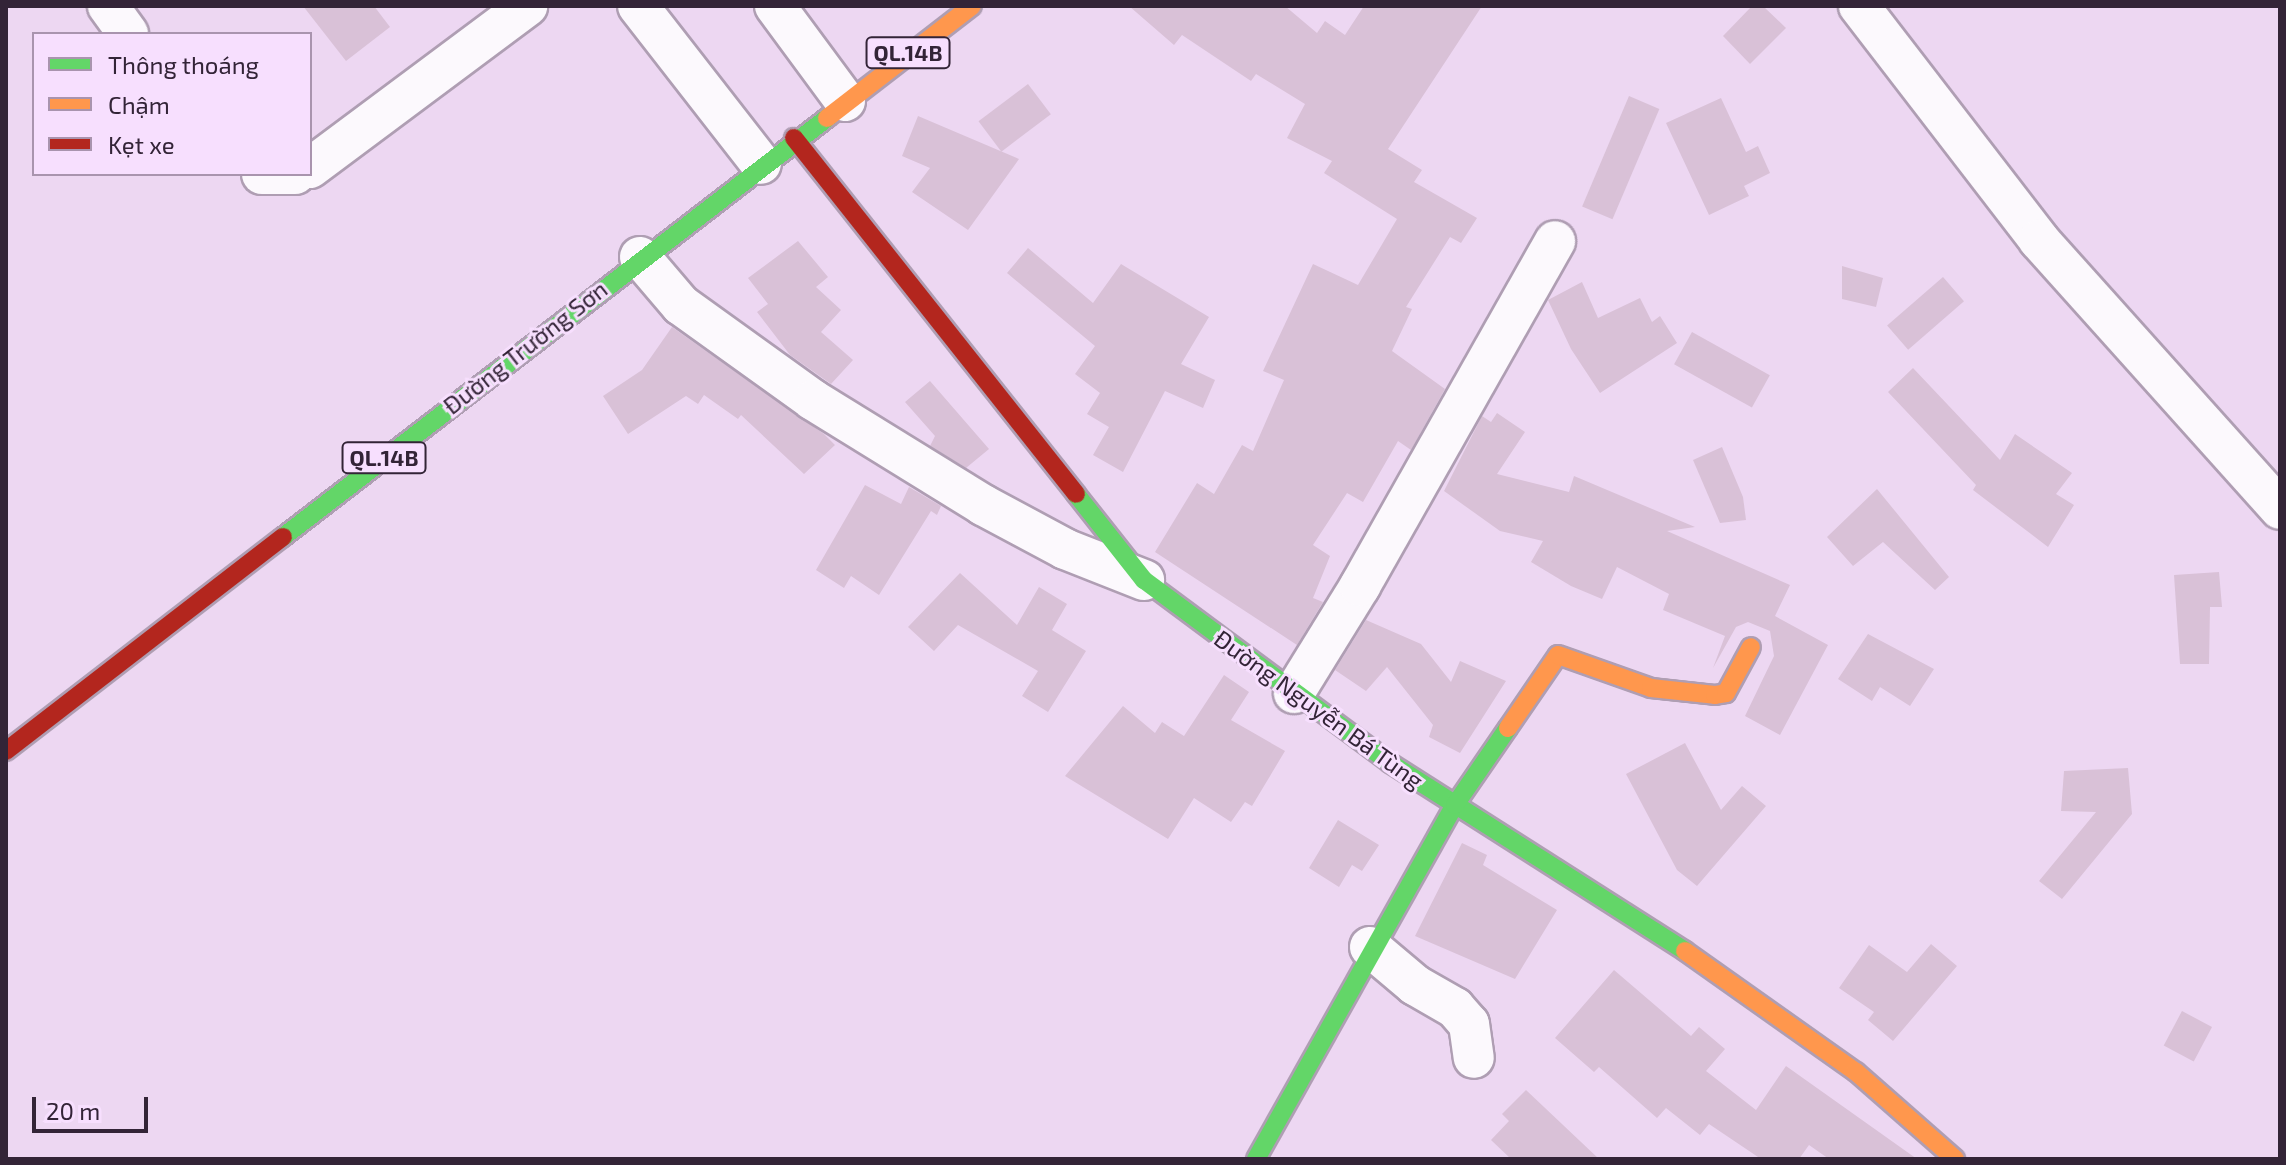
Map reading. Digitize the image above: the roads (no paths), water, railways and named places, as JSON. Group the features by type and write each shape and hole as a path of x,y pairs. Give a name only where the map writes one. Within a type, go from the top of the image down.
{"main road":[{"name":"Đường Trường Sơn","path":"6,751 794,138 972,6"},
{"name":"Đường Nguyễn Bá Tùng","path":"794,138 1144,580 1294,693 1455,805 1722,975 1856,1072 1955,1159"},
{"path":"1256,1159 1370,947 1455,805 1558,655 1651,688 1715,695 1726,693 1734,683 1751,647"}],"street":[{"path":"108,6 127,32"},
{"path":"312,167 527,6"},
{"path":"638,6 761,164"},
{"path":"775,6 845,101"},
{"path":"1859,6 2039,240 2280,509"},
{"path":"1294,693 1360,586 1555,241"},
{"path":"640,257 681,305 813,400 983,505 1065,549 1144,580"},
{"path":"1370,947 1415,985 1455,1008 1469,1024 1474,1058"}]}
